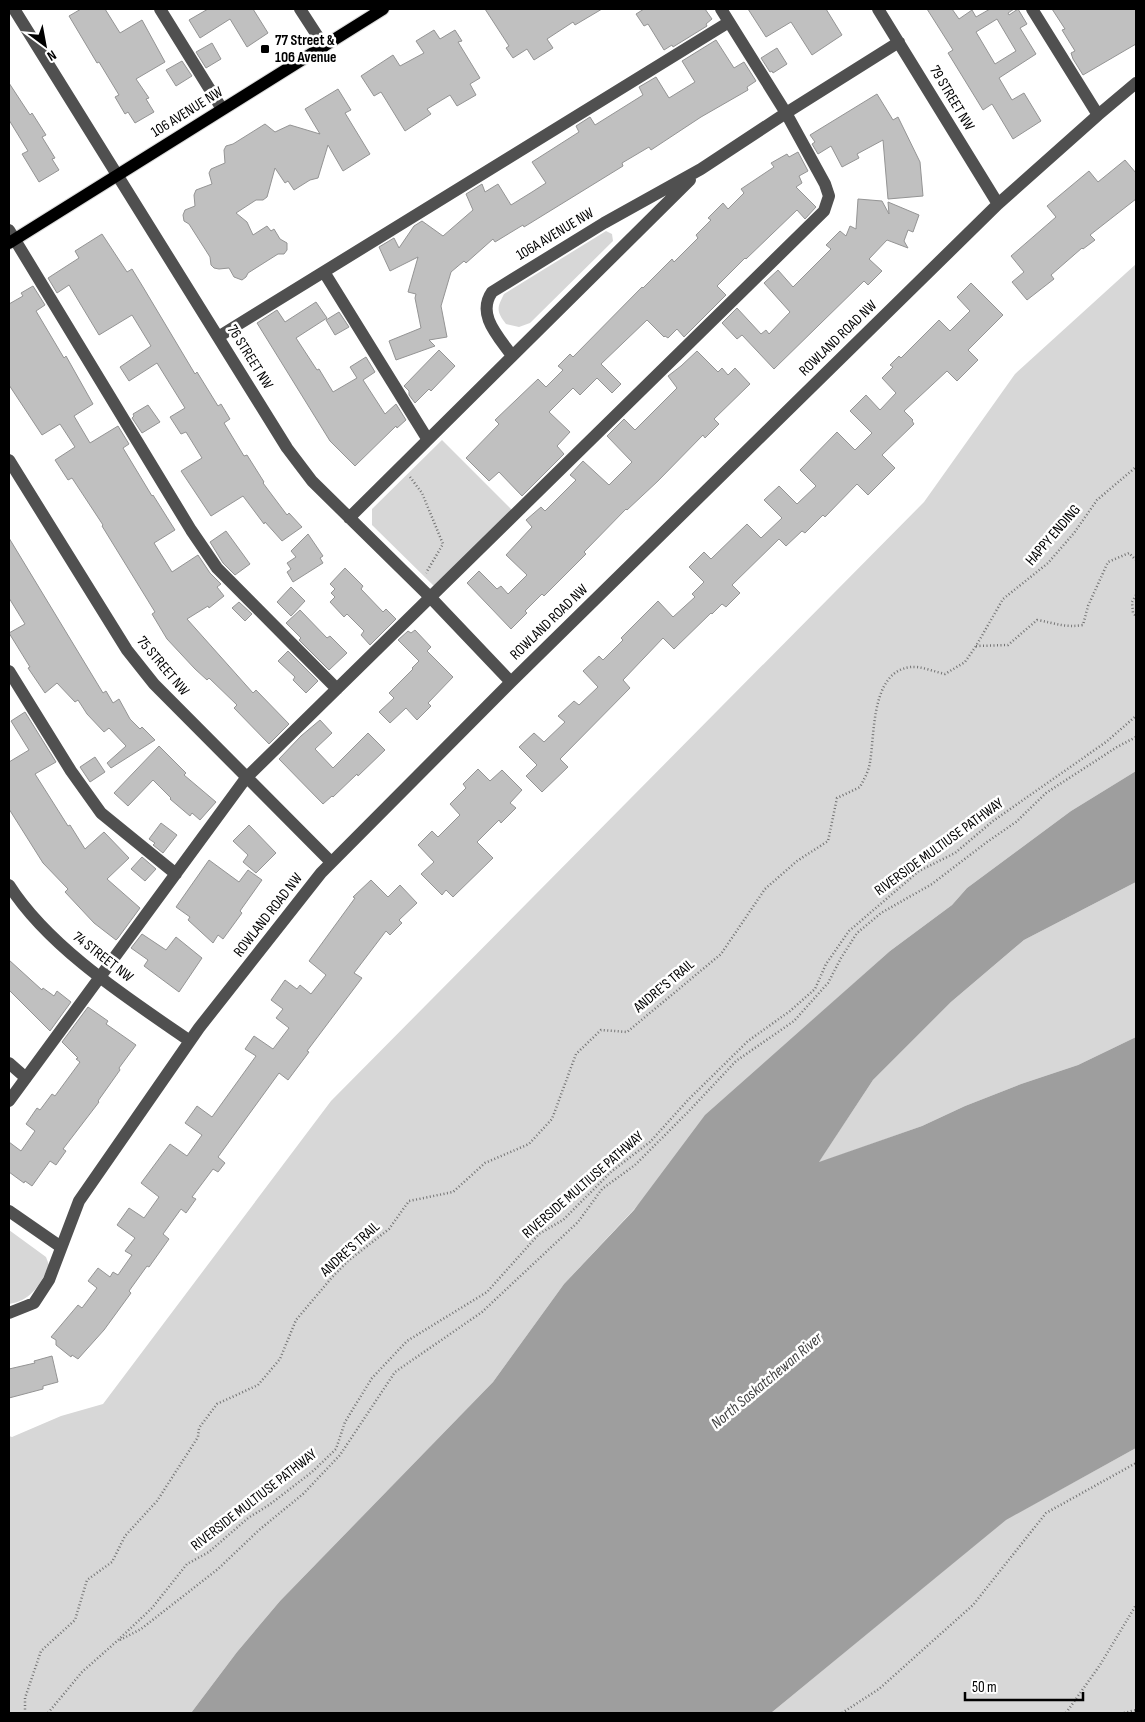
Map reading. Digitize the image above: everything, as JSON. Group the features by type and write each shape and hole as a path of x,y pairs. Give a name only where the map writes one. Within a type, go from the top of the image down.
{"main road":[{"name":"106 AVENUE NW","path":"11,237 117,175 383,9"}],"street":[{"name":"76 STREET NW","path":"14,9 287,448 312,481 431,598 511,682"},
{"path":"160,9 222,109"},
{"path":"300,9 324,46"},
{"path":"9,1101 246,778 824,211 829,196 825,184 786,113 721,9"},
{"name":"79 STREET NW","path":"878,9 998,204"},
{"path":"1032,9 1098,115"},
{"path":"218,337 729,22"},
{"name":"106A AVENUE NW","path":"512,356 487,318 486,304 492,292 604,223 701,169 899,42"},
{"name":"ROWLAND ROAD NW","path":"9,1313 34,1303 49,1280 79,1201 190,1041 331,862 511,682 998,204 1136,83"},
{"name":"106A AVENUE NW","path":"349,518 701,169"},
{"path":"11,237 191,530 217,568 337,689"},
{"path":"324,272 428,440"},
{"name":"75 STREET NW","path":"9,460 127,650 154,684 331,862"},
{"path":"9,671 71,771 101,813 176,874"},
{"name":"74 STREET NW","path":"9,885 21,904 59,943 100,977 190,1041"},
{"path":"9,1063 26,1078"},
{"path":"9,1211 61,1248"}],"path":[{"name":"HAPPY ENDING","path":"976,646 1003,599 1048,563 1074,533 1097,500 1136,467"},
{"path":"409,476 422,493 443,544 424,575"},
{"path":"976,646 1008,645 1037,620 1055,623 1068,628 1082,626 1088,606 1108,562 1129,553 1136,560"},
{"path":"1136,595 1132,602 1133,613 1136,616"},
{"name":"ANDRE'S TRAIL","path":"25,1713 26,1698 41,1651 75,1620 87,1580 112,1562 125,1536 157,1501 198,1437 199,1428 217,1404 258,1386 280,1359 296,1320 344,1266 389,1229 409,1201 453,1192 485,1163 529,1144 552,1119 576,1054 601,1030 626,1032 721,954 765,890 797,861 828,841 837,798 860,787 870,765 874,722 882,688 894,672 912,667 945,674 965,662 976,646"},
{"name":"RIVERSIDE MULTIUSE PATHWAY","path":"48,1713 82,1672 152,1608 187,1564 209,1552 248,1518 269,1505 312,1472 336,1449 345,1422 372,1378 407,1341 487,1292 539,1234 563,1220 612,1171 650,1142 688,1100 748,1041 790,1010 814,988 826,964 849,931 919,871 955,853 993,821 1106,742 1136,716"},
{"path":"117,1641 141,1630 218,1570 259,1530 303,1494 340,1455 394,1372 482,1312 578,1222 602,1189 635,1165 736,1061 794,1021 828,983 857,932 881,913 932,884 1016,822 1046,792 1136,737"},
{"path":"842,1713 879,1689 973,1605 1046,1513 1136,1464"},
{"path":"1066,1713 1100,1665 1136,1605"},
{"path":"1124,1713 1136,1710"}],"shaded area":[{"path":"606,231 612,234 613,241 530,323 519,327 506,324 499,312 504,294"},
{"path":"1136,264 1136,771 1071,811 967,888 952,905 890,951 805,1027 564,1284 493,1382 280,1601 237,1652 191,1713 9,1713 9,1436 12,1437 61,1416 103,1404 331,1101 924,502 1015,374"},
{"path":"442,440 512,510 435,587 372,525 372,509"},
{"path":"1136,882 1136,1037 1078,1065 1021,1084 965,1106 922,1126 818,1163 873,1080 951,1002 1024,940"},
{"path":"9,1230 46,1257 49,1265 39,1285 29,1295 9,1304"},
{"path":"1136,1448 1136,1713 771,1713 1005,1520"}],"water":[{"name":"North Saskatchewan River","path":"1136,771 1136,882 1024,940 951,1002 873,1080 819,1162 922,1126 965,1106 1021,1084 1078,1065 1136,1037 1136,1448 1006,1520 771,1713 191,1713 237,1652 280,1601 493,1382 564,1284 634,1210 705,1115 890,951 952,905 967,888 1071,811"}],"building":[{"path":"81,9 105,9 120,33 142,20 165,62 136,79 149,98 146,99 154,112 135,123 128,112 125,114 115,97 119,95 69,16"},
{"path":"208,9 253,9 268,33 247,47 230,19 200,38 189,20"},
{"path":"485,9 602,9 575,25 573,22 547,39 553,48 534,60 527,49 513,58 506,48 509,46"},
{"path":"644,9 705,9 712,19 706,24 707,26 673,47 672,45 664,50 648,24 644,26 636,14"},
{"path":"748,9 826,9 842,35 812,55 791,22 766,37"},
{"path":"927,9 952,9 959,19 972,10 976,17 990,9 1014,9 1008,13 1009,15 1018,9 1027,24 1020,28 1036,54 999,78 1012,100 1024,93 1041,121 1013,139 992,104 983,110 948,53 953,50","holes":["997,19 1016,51 995,64 976,32"]},
{"path":"1052,9 1136,9 1136,44 1083,75 1073,59 1071,53 1075,51 1062,30 1065,29"},
{"path":"434,30 440,39 455,30 462,41 458,42 480,78 470,84 476,95 457,106 450,95 427,109 431,114 405,131 381,92 374,96 361,76 393,55 400,66 424,53 416,41"},
{"path":"716,40 734,68 744,62 756,81 747,87 748,90 701,117 651,150 649,147 622,163 623,166 524,227 523,225 495,242 493,239 466,263 464,261 451,272 441,306 447,337 429,340 435,346 396,360 389,341 421,328 415,298 416,294 408,292 418,257 390,271 379,247 394,238 399,248 414,226 422,221 443,236 473,210 466,194 482,184 485,192 498,184 511,205 546,183 532,162 579,132 576,126 590,117 595,125 643,95 639,87 656,77 669,98 695,82 682,61"},
{"path":"212,43 221,59 206,68 196,52"},
{"path":"777,48 787,64 773,73 772,71 770,72 761,58"},
{"path":"182,61 192,76 176,86 166,70"},
{"path":"9,83 46,135 42,137 55,158 52,159 59,170 39,182 22,154 28,151 9,120"},
{"path":"338,89 351,110 345,113 370,154 343,171 328,145 318,178 310,180 294,190 288,181 285,183 275,168 267,197 263,200 256,200 236,213 247,222 253,235 267,226 271,231 274,229 280,239 287,243 287,250 284,254 278,254 248,273 242,280 234,277 229,268 214,268 211,265 210,257 189,224 184,221 183,215 185,210 195,206 194,195 196,190 212,184 209,173 211,169 225,163 224,150 226,146 233,144 265,124 275,132 290,125 320,134 305,109"},
{"path":"877,94 893,120 898,117 920,162 923,196 888,199 883,140 857,154 859,158 842,167 831,146 818,154 812,144 815,142 810,135"},
{"path":"798,152 808,171 799,176 802,183 796,187 816,207 805,219 797,210 745,258 717,286 726,295 684,337 677,329 668,338 664,337 647,320 601,364 621,384 612,393 597,378 580,395 573,388 549,412 570,432 557,446 564,454 522,496 499,472 489,481 466,458 499,424 495,420 538,379 546,387 563,370 558,366 570,354 573,357 642,287 672,259 674,262 698,238 696,235 711,220 708,218 723,203 728,209 744,193 741,189 774,167 771,163 787,154 789,157"},
{"path":"1125,160 1136,173 1136,199 1090,235 1095,240 1082,248 1051,275 1054,279 1027,300 1012,282 1024,272 1011,256 1056,217 1047,206 1089,171 1098,182"},
{"path":"858,199 882,201 889,214 888,202 919,215 913,232 908,230 904,241 908,248 887,240 869,259 882,271 868,285 864,281 774,369 742,335 737,339 722,323 737,308 761,334 766,330 769,334 790,312 764,283 778,270 793,287 831,249 826,245 840,231 846,236 850,226 856,229"},
{"path":"102,234 127,272 132,269 195,374 197,372 218,406 221,404 230,419 224,423 244,456 247,455 263,483 287,515 289,513 302,527 282,541 265,522 264,524 243,496 211,516 181,471 202,458 186,432 181,434 170,417 185,408 157,363 129,381 120,367 151,346 132,315 99,335 69,285 57,293 48,278 79,258 75,251"},
{"path":"971,283 1003,315 968,350 978,360 957,381 947,371 904,411 913,420 914,424 882,455 895,468 868,495 857,484 825,517 823,515 805,533 802,531 786,546 779,539 732,585 740,593 726,607 722,604 711,613 674,649 663,638 623,680 630,688 560,759 568,767 542,792 526,776 537,765 519,747 534,733 544,742 565,722 558,716 574,701 579,705 598,687 583,671 599,656 603,660 623,640 621,638 658,601 673,617 695,597 692,594 704,582 689,567 704,552 711,559 747,524 761,538 782,518 764,500 779,486 797,504 816,486 800,470 837,432 855,450 872,433 850,411 866,395 880,410 896,393 882,378 893,367 890,365 899,356 901,358 939,320 950,331 970,311 957,297"},
{"path":"33,286 45,305 36,311 64,358 66,356 93,404 74,416 90,443 118,426 129,444 123,448 175,530 154,543 172,572 198,555 210,573 221,584 217,587 224,596 209,608 208,606 187,619 253,693 256,690 289,724 269,744 234,708 237,705 209,678 207,680 195,669 167,639 152,614 155,612 103,525 72,478 68,480 55,460 75,447 60,424 42,435 9,385 9,304 23,296 21,293"},
{"path":"316,302 327,318 296,338 333,392 357,378 350,367 366,357 375,372 363,380 385,414 396,404 406,420 397,428 396,426 355,466 330,441 257,323 277,310 285,322"},
{"path":"339,312 349,327 335,335 326,320"},
{"path":"439,350 455,366 431,391 429,389 415,403 404,386"},
{"path":"697,351 718,372 722,368 728,375 735,368 750,384 714,419 719,424 705,438 703,435 658,481 626,509 584,552 586,554 544,596 542,594 525,611 527,613 511,629 467,583 479,571 497,589 501,586 508,594 527,575 506,555 532,527 526,520 541,507 545,511 576,480 570,475 583,461 609,485 632,462 607,436 624,419 635,430 677,388 668,376"},
{"path":"148,405 160,422 142,433 132,418 133,414"},
{"path":"226,531 250,564 235,575 223,563 210,542"},
{"path":"308,534 323,556 320,558 323,563 293,582 287,572 291,569 287,563 296,557 291,551"},
{"path":"9,538 103,693 106,691 113,703 119,699 130,719 140,729 142,727 155,740 111,768 107,763 126,746 109,728 104,732 87,714 78,700 75,702 57,683 45,693 28,668 30,667 9,633 25,624 9,598"},
{"path":"345,568 363,586 361,589 383,612 386,609 396,619 370,645 361,635 364,631 347,614 344,617 330,602 335,597 331,593 335,589 330,584"},
{"path":"291,587 305,601 291,616 277,602"},
{"path":"239,602 252,614 245,621 232,608"},
{"path":"300,610 327,638 330,636 347,653 329,670 299,640 301,638 286,623"},
{"path":"415,630 431,647 427,651 453,677 428,703 431,706 417,720 406,708 390,723 379,712 394,698 389,693 419,661 398,640 408,631 411,633"},
{"path":"288,651 318,681 306,693 293,680 295,677 278,661"},
{"path":"25,712 56,762 35,774 68,826 70,825 85,849 104,832 129,858 107,879 140,908 116,940 94,923 65,892 68,889 43,863 9,809 9,762 29,750 11,721"},
{"path":"320,720 332,733 315,749 333,768 368,733 385,750 358,776 357,774 323,804 279,759 301,736"},
{"path":"159,746 186,773 184,775 216,802 200,820 192,813 190,816 170,799 153,780 128,806 114,793"},
{"path":"95,757 105,772 90,782 80,767"},
{"path":"478,769 490,781 502,770 522,790 510,803 516,808 501,823 499,820 477,842 493,858 453,897 446,890 442,895 421,874 434,862 418,845 432,831 438,837 460,815 450,804 466,788 463,784"},
{"path":"161,823 177,835 163,853 149,839"},
{"path":"249,825 276,853 256,873 243,862 248,855 233,841"},
{"path":"142,857 156,869 145,881 131,869"},
{"path":"209,860 239,882 248,870 262,880 240,911 242,913 223,939 218,935 213,943 188,920 190,917 176,907"},
{"path":"371,880 388,897 400,885 417,903 399,920 402,923 390,935 386,931 354,973 362,978 307,1051 309,1052 288,1080 279,1073 218,1157 225,1163 218,1172 213,1169 192,1197 196,1199 186,1213 181,1209 163,1234 169,1239 129,1291 131,1293 104,1330 78,1359 72,1355 71,1357 56,1345 56,1340 51,1337 78,1305 82,1308 97,1288 88,1281 98,1268 110,1277 113,1272 118,1275 132,1255 125,1251 135,1238 117,1225 129,1208 144,1218 159,1197 141,1183 170,1144 187,1156 202,1135 185,1123 197,1106 212,1117 256,1056 245,1049 254,1036 273,1049 289,1028 276,1018 283,1009 271,1000 285,980 297,989 300,985 311,994 326,975 309,961 355,898 353,897"},
{"path":"142,934 166,950 176,937 202,958 179,992 144,966 148,960 131,948"},
{"path":"9,960 42,990 43,988 54,996 57,991 71,1002 50,1031 9,990"},
{"path":"88,1007 108,1021 106,1024 136,1045 119,1068 120,1070 99,1102 63,1149 66,1151 56,1165 50,1161 32,1186 25,1181 24,1183 9,1172 9,1142 21,1151 35,1131 26,1124 37,1108 40,1110 52,1094 55,1096 80,1062 62,1042"},
{"path":"52,1356 58,1382 43,1386 43,1389 9,1398 9,1369 35,1363 34,1361"}],"place":[{"name":"77 Street & 106 Avenue","path":"265,49"}]}
